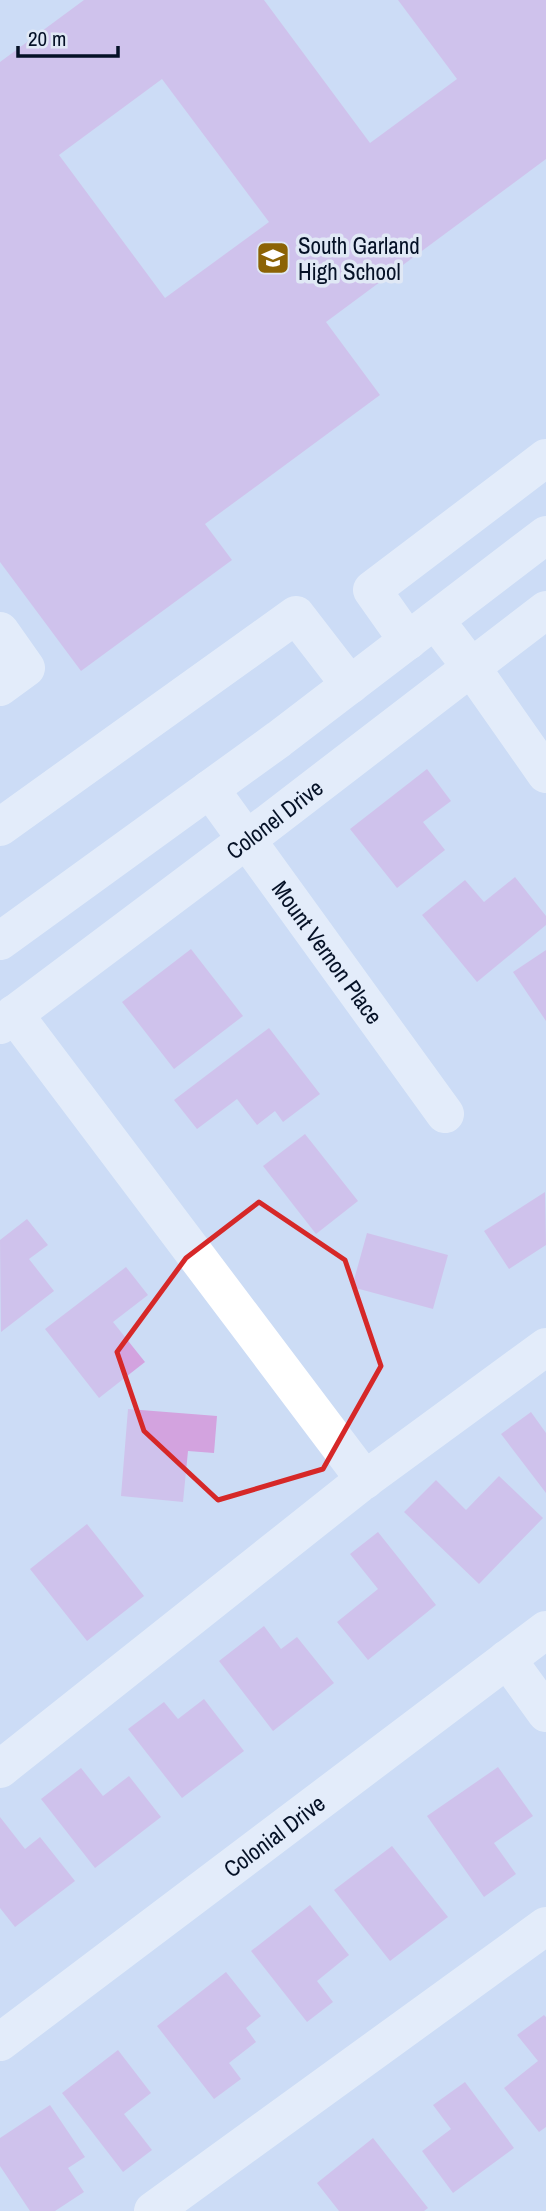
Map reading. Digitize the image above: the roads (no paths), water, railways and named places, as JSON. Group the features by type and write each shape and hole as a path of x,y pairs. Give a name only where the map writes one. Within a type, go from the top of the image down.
{"street":[{"path":"546,458 372,590 471,667 546,774"},
{"path":"0,941 350,685 546,535"},
{"name":"Colonel Drive","path":"7,1019 546,610"},
{"path":"0,827 296,615 350,685"},
{"path":"0,631 26,668 0,687"},
{"name":"Mount Vernon Place","path":"210,789 245,841 445,1114"},
{"path":"7,1019 365,1480"},
{"path":"0,1769 365,1480 546,1347"},
{"name":"Colonial Drive","path":"0,2042 546,1630"},
{"path":"507,1659 546,1713"},
{"path":"153,2211 546,1926"}],"place":[{"name":"South Garland High School","path":"273,258"}]}
